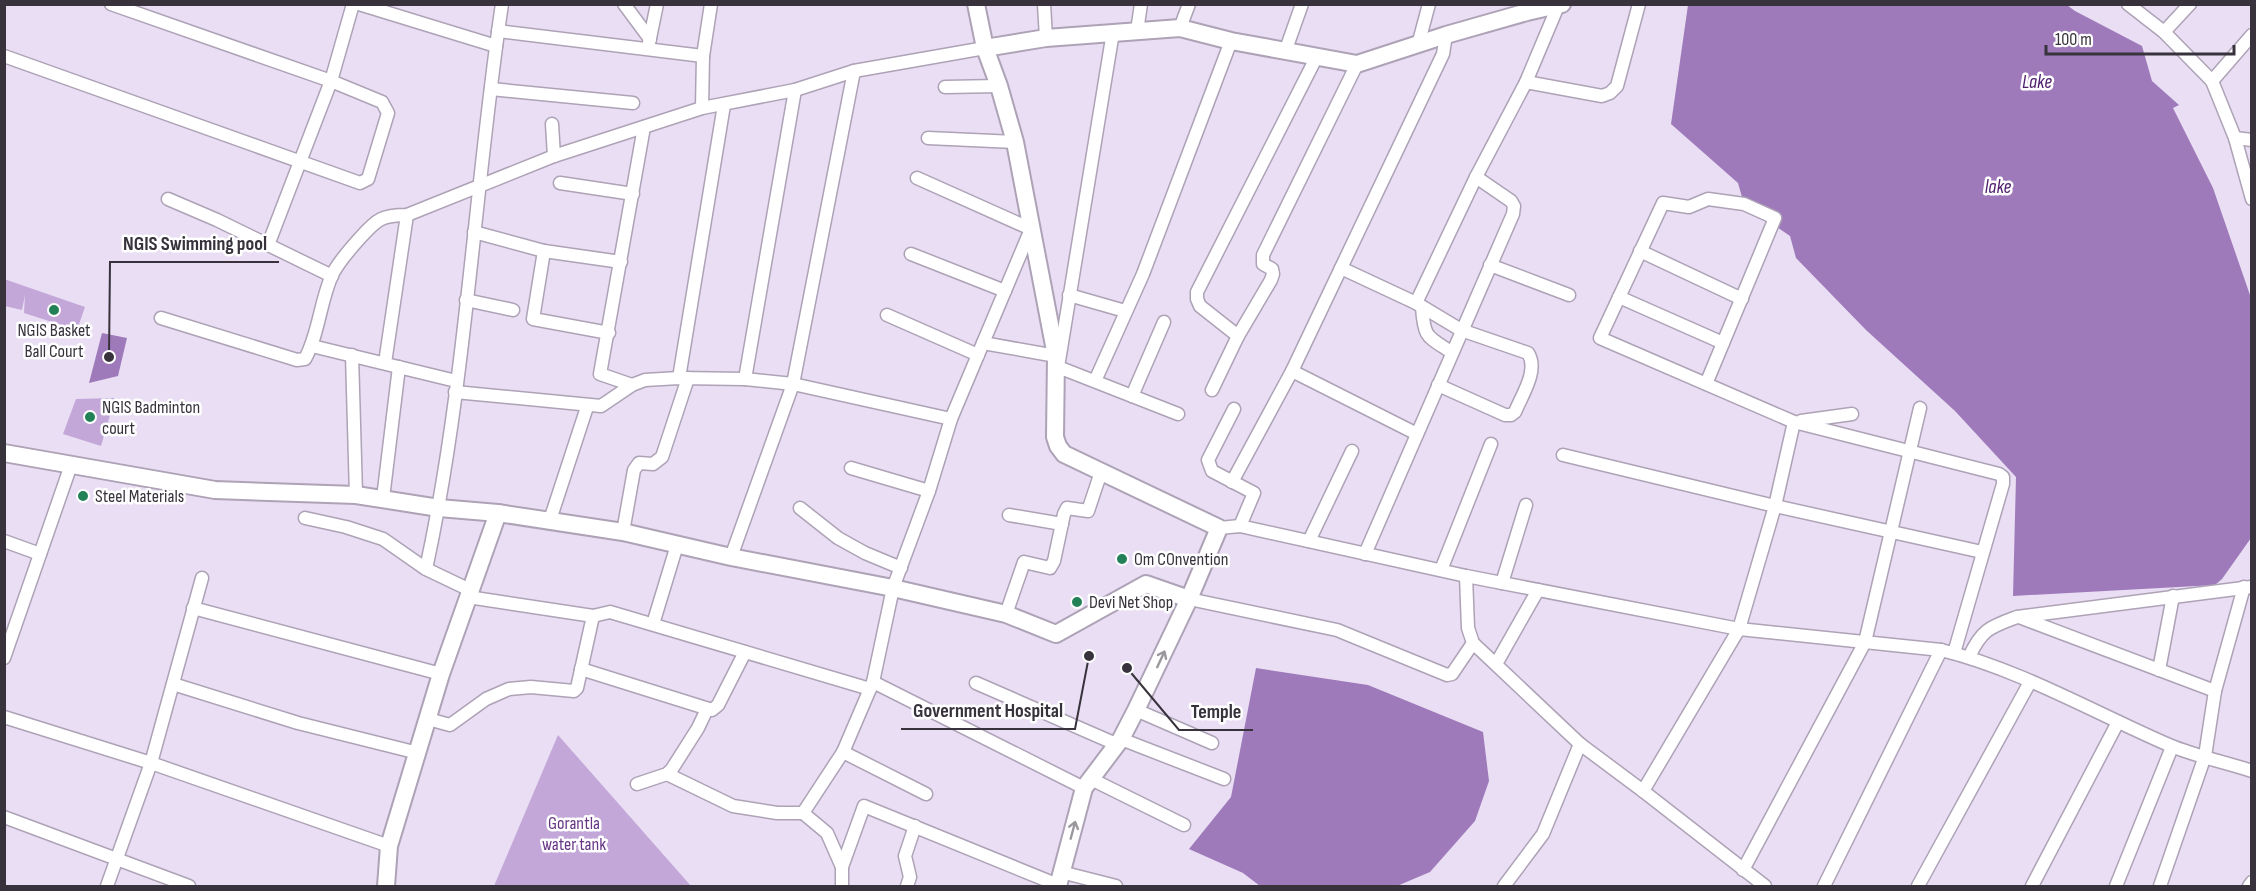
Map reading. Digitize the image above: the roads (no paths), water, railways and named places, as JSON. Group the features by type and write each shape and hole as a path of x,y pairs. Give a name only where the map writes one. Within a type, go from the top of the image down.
{"street":[{"path":"4,56 360,183 368,179 388,113 382,102 331,81 111,4"},
{"path":"268,245 331,81 353,4"},
{"path":"359,4 496,46"},
{"path":"426,570 439,508 502,4"},
{"path":"624,4 649,44"},
{"path":"649,44 657,4"},
{"path":"702,108 703,56 711,4"},
{"path":"976,4 986,48 1015,142 1057,362"},
{"path":"1044,4 1046,38"},
{"path":"1137,31 1141,4"},
{"path":"1180,28 1189,4"},
{"path":"1285,52 1302,4"},
{"path":"1418,45 1429,4"},
{"path":"1526,82 1602,96 1610,93 1617,87 1639,4"},
{"path":"2128,4 2164,33 2212,81 2235,138 2252,199"},
{"path":"2164,33 2190,4"},
{"path":"161,318 297,360 305,359 312,345 332,276 341,260 374,223 386,215 407,215 554,156 702,108 795,90 854,71 1046,38 1180,28 1285,52 1357,64 1528,8 1560,5 1526,82 1476,177 1419,305 1423,327 1427,335 1452,352"},
{"path":"498,31 649,44 703,56"},
{"path":"1113,32 1057,362 1055,437 1064,454 1219,528 1240,526 1466,576 1739,628 1947,652 1970,657 2172,747 2252,771"},
{"path":"1232,482 1292,371 1443,54 1446,35"},
{"path":"2212,81 2252,35"},
{"path":"1095,381 1143,274 1231,41"},
{"path":"1238,336 1200,306 1197,292 1316,58"},
{"path":"1212,390 1238,336 1273,274 1272,270 1263,264 1263,255 1357,64"},
{"path":"731,557 793,384 854,71"},
{"path":"945,87 999,86"},
{"path":"491,89 633,103"},
{"path":"745,379 795,90"},
{"path":"623,532 634,471 639,463 653,464 662,457 684,378 724,105"},
{"path":"552,124 554,156"},
{"path":"632,385 600,374 644,127"},
{"path":"928,138 1015,142"},
{"path":"2235,138 2252,140"},
{"path":"1365,554 1514,206 1511,201 1476,177"},
{"path":"917,178 1031,229"},
{"path":"560,183 633,194"},
{"path":"168,199 332,276"},
{"path":"1706,384 1775,218 1744,204 1708,200 1689,207 1663,203 1600,338 1706,384 1794,422 1912,451 2003,477 2003,484 1982,552 1947,652 1824,886"},
{"path":"385,363 407,215"},
{"path":"803,813 843,752 871,685 893,588 951,419 1031,229"},
{"path":"474,232 544,251 621,262"},
{"path":"544,251 533,319 609,333"},
{"path":"1640,251 1742,298"},
{"path":"911,254 1005,291"},
{"path":"1490,265 1569,296"},
{"path":"1341,268 1419,305 1461,330 1528,353 1532,359 1532,369 1515,412 1511,415 1505,415 1437,385"},
{"path":"1069,295 1125,311"},
{"path":"1619,297 1723,343"},
{"path":"466,300 513,310"},
{"path":"887,315 981,349 1057,362 1095,381 1178,414"},
{"path":"1132,396 1164,322"},
{"path":"312,345 399,367 455,387 587,407 601,406 632,385 645,380 745,379 793,384 951,419"},
{"path":"352,356 356,495"},
{"path":"383,498 399,367"},
{"path":"1292,371 1417,434"},
{"path":"550,520 587,407"},
{"path":"1743,870 1865,642 1912,451 1920,408"},
{"path":"1234,409 1208,460 1212,471 1254,493 1240,526"},
{"path":"1794,422 1852,414"},
{"path":"1643,791 1739,628 1775,506 1794,422"},
{"path":"1441,570 1491,444"},
{"path":"1310,541 1353,451"},
{"path":"4,453 214,490 356,495 439,508 550,520 623,532 731,557 893,588 1006,614 1056,634 1146,584 1189,600 1337,630 1447,675 1456,670 1473,644"},
{"path":"1563,455 1775,506 1982,552"},
{"path":"4,658 10,625 40,554 70,465"},
{"path":"851,468 928,491"},
{"path":"1006,614 1024,562 1050,568 1054,561 1068,508 1088,511 1101,472"},
{"path":"1502,583 1526,505"},
{"path":"800,508 838,538 865,553 901,568"},
{"path":"386,886 389,846 441,674 498,513"},
{"path":"1009,515 1062,524"},
{"path":"305,518 346,527 383,539 426,570 469,593 593,616 610,612 745,652 871,685 1184,825"},
{"path":"1059,881 1088,783 1118,742 1136,710 1189,600 1219,528"},
{"path":"4,542 40,554"},
{"path":"653,624 677,545"},
{"path":"1466,576 1468,628 1473,644 1580,744 1765,886"},
{"path":"107,886 151,763 201,578"},
{"path":"1970,657 1977,641 1988,628 2017,617 2248,587 2215,691 2205,756 2160,886"},
{"path":"1496,664 1538,590"},
{"path":"2159,670 2173,596"},
{"path":"193,608 441,674"},
{"path":"428,718 450,725 486,699 520,687 574,691 577,688 593,616"},
{"path":"2017,617 2215,691"},
{"path":"581,669 712,710 718,705 745,652"},
{"path":"1918,886 2030,682"},
{"path":"976,683 1118,742 1224,779"},
{"path":"173,684 298,723 418,753"},
{"path":"636,784 667,774 676,764 707,709"},
{"path":"1136,710 1212,743"},
{"path":"4,717 151,763 389,846"},
{"path":"2032,886 2118,722"},
{"path":"1504,886 1543,834 1580,744"},
{"path":"2116,886 2172,747"},
{"path":"843,752 926,794"},
{"path":"667,774 733,806 777,813 803,813 827,833 842,867"},
{"path":"842,886 842,867 864,806 1059,881 1116,886"},
{"path":"4,817 189,886"},
{"path":"907,886 910,877 905,856 915,826"},
{"path":"2249,886 2252,882"}],"water":[{"name":"lake","path":"1688,5 2067,5 2142,46 2152,81 2179,105 2173,108 2213,188 2251,298 2251,538 2222,579 2215,585 2013,596 2016,477 1955,411 1866,330 1796,258 1790,236 1744,204 1738,183 1671,124"},
{"path":"102,333 127,338 118,376 89,383"},
{"path":"1256,668 1368,685 1483,732 1489,781 1475,821 1430,872 1397,886 1260,886 1243,873 1189,849 1231,797"}],"place":[{"name":"NGIS Basket Ball Court","path":"54,310"},
{"name":"NGIS Swimming pool","path":"109,357"},
{"name":"NGIS Badminton court","path":"90,417"},
{"name":"Steel Materials","path":"83,496"},
{"name":"Om COnvention","path":"1122,559"},
{"name":"Devi Net Shop","path":"1077,602"},
{"name":"Government Hospital","path":"1089,656"},
{"name":"Temple","path":"1127,668"}],"water label":[{"name":"Lake","path":"2037,81"}],"park label":[{"name":"Gorantla water tank","path":"574,833"}]}
